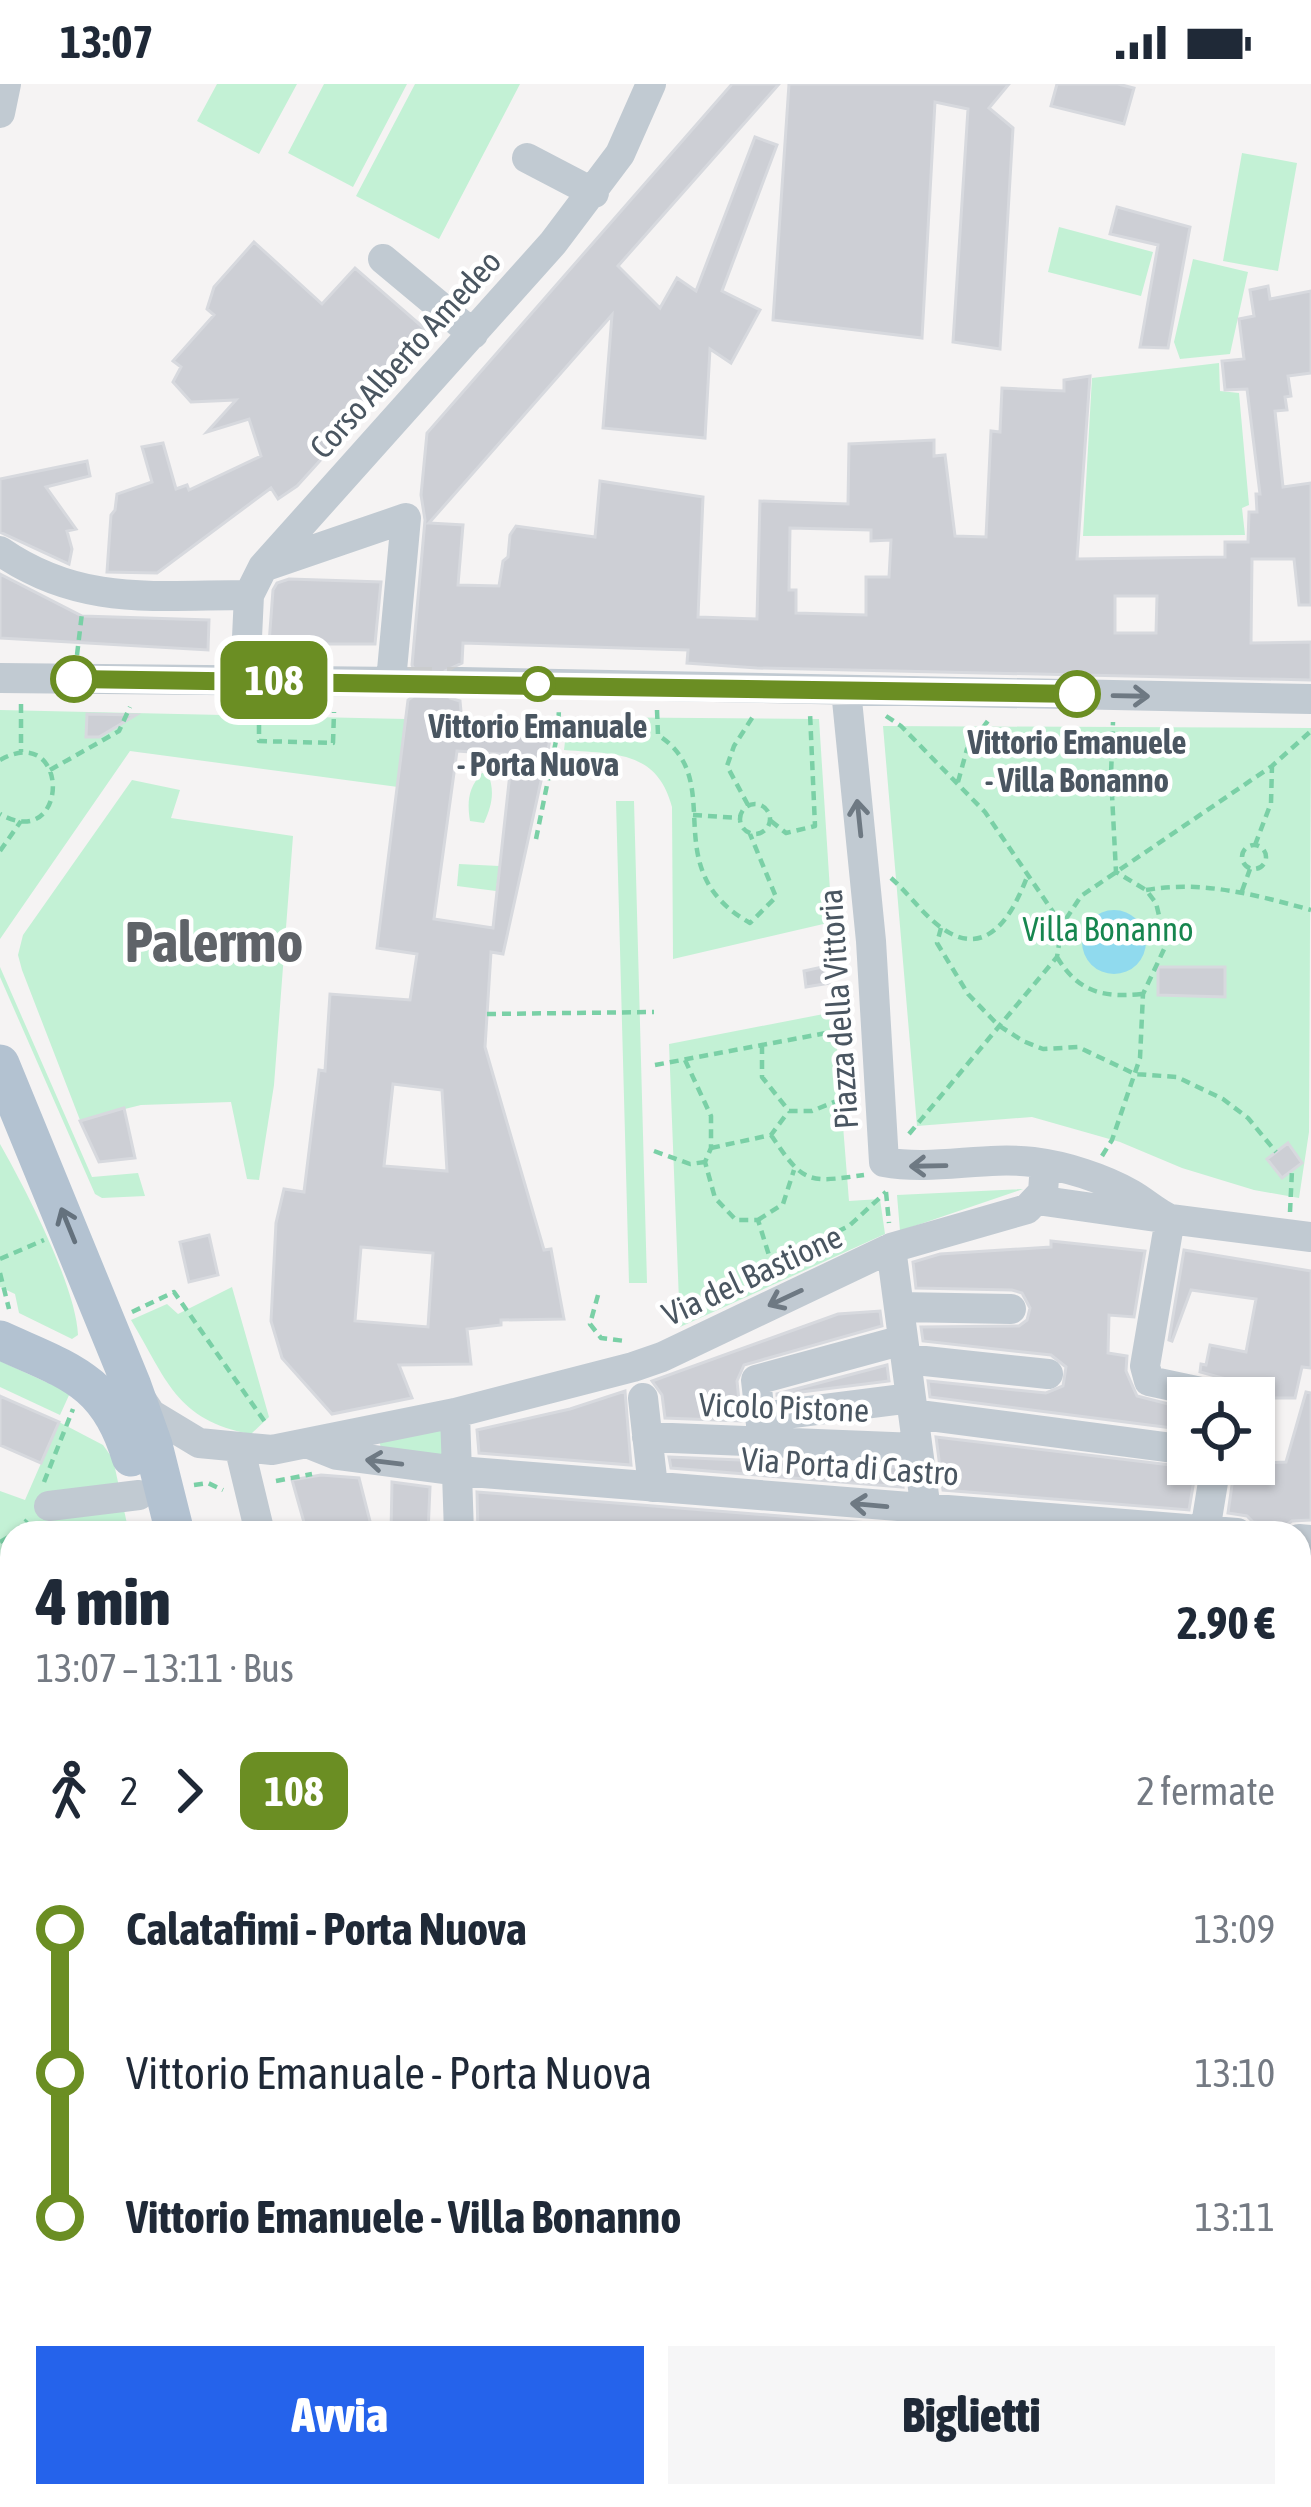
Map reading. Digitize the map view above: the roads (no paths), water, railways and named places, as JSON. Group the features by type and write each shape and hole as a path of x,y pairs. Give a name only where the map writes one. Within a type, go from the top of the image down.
{"main road":[{"path":"0,1064 8,1105 132,1386 146,1495"},
{"path":"4,1324 112,1409 146,1495 166,1521"},
{"path":"74,1375 101,1365 107,1354 106,1327"}],"street":[{"path":"0,113 6,84"},
{"name":"Corso Alberto Amedeo","path":"256,581 593,193 638,119 651,84"},
{"path":"527,158 593,193"},
{"path":"383,259 473,334"},
{"path":"0,551 42,577 85,592 256,581 406,518 397,681 0,678"},
{"path":"245,680 256,581"},
{"path":"461,682 1311,699"},
{"name":"Piazza della Vittoria","path":"846,690 863,856 884,1162 915,1167 1045,1164"},
{"path":"1170,1219 1133,1195 1045,1164 1037,1201 1170,1219 1299,1236"},
{"name":"Via del Bastione","path":"132,1386 151,1414 199,1443 316,1458 455,1413 636,1372 891,1248 1006,1217 1037,1201"},
{"path":"1167,1385 1149,1382 1145,1366 1170,1219"},
{"path":"891,1248 927,1521"},
{"path":"899,1307 1011,1309"},
{"path":"1048,1374 904,1350 756,1380 762,1430 912,1406 1167,1447"},
{"path":"636,1372 653,1487"},
{"path":"455,1413 459,1521"},
{"name":"Vicolo Pistone","path":"647,1437 762,1430 917,1448"},
{"path":"240,1450 257,1521"},
{"name":"Via Porta di Castro","path":"316,1458 337,1456 458,1472 653,1487 927,1521 1110,1521"},
{"path":"1207,1521 1213,1485"},
{"path":"46,1497 146,1495"}],"water":[{"path":"1114,910 1136,920 1146,942 1136,964 1114,974 1092,964 1082,942 1092,920"}],"tunnel":[{"path":"402,682 461,682"}],"place":[{"name":"Vittorio Emanuale - Porta Nuova","path":"538,684"},
{"name":"Vittorio Emanuele - Villa Bonanno","path":"1077,694"}],"district":[{"name":"Palermo","path":"214,942"}],"park label":[{"name":"Villa Bonanno","path":"1108,929"}]}
